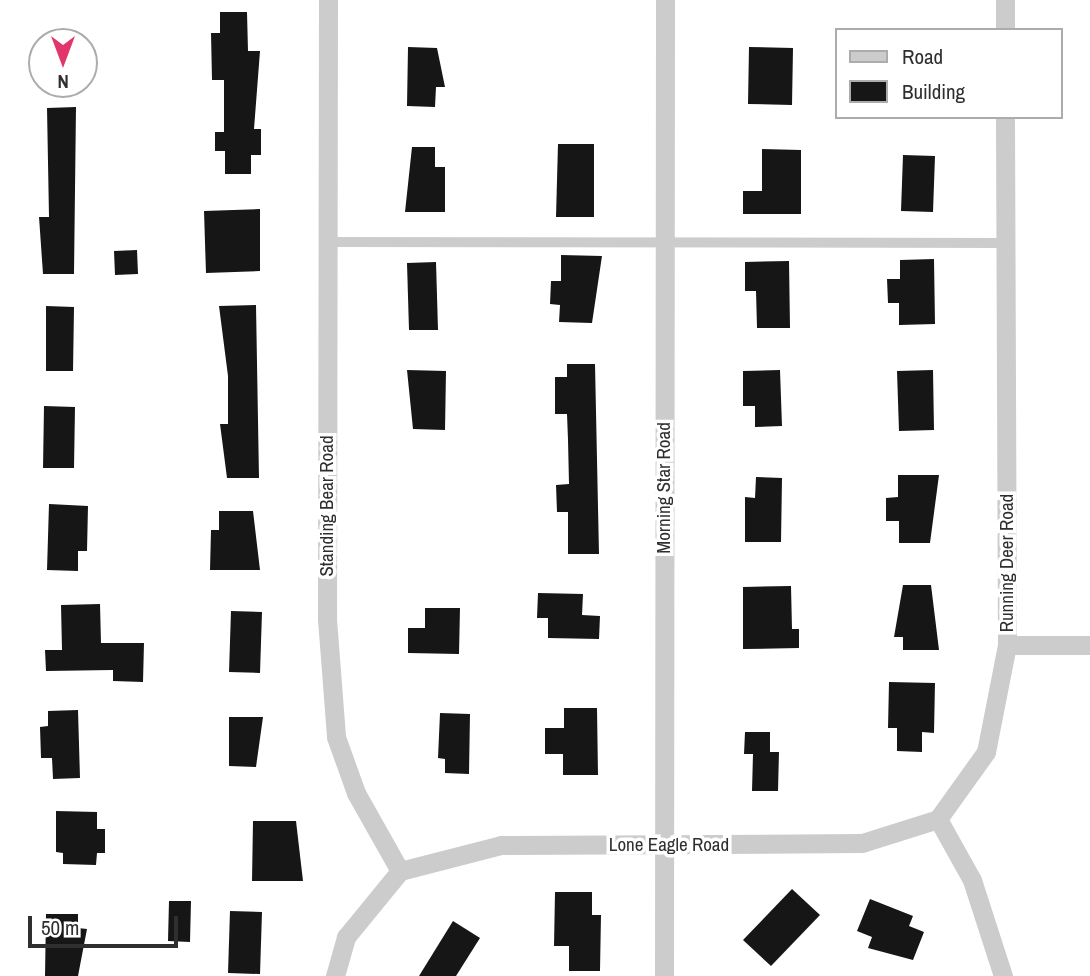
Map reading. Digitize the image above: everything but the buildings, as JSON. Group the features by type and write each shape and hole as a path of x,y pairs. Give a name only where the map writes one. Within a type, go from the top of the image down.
{"street":[{"name":"Standing Bear Road","path":"328,0 327,619 336,737 356,793 400,871"},
{"name":"Morning Star Road","path":"664,976 665,0"},
{"path":"1005,0 1005,28"},
{"name":"Running Deer Road","path":"938,819 986,752 1007,645 1005,119"},
{"path":"1007,645 1090,645"},
{"path":"938,819 972,880 1003,976"},
{"name":"Lone Eagle Road","path":"400,871 501,845 862,843 938,819"},
{"path":"335,976 346,937 400,871"}],"lane":[{"path":"328,242 1006,243"}]}
